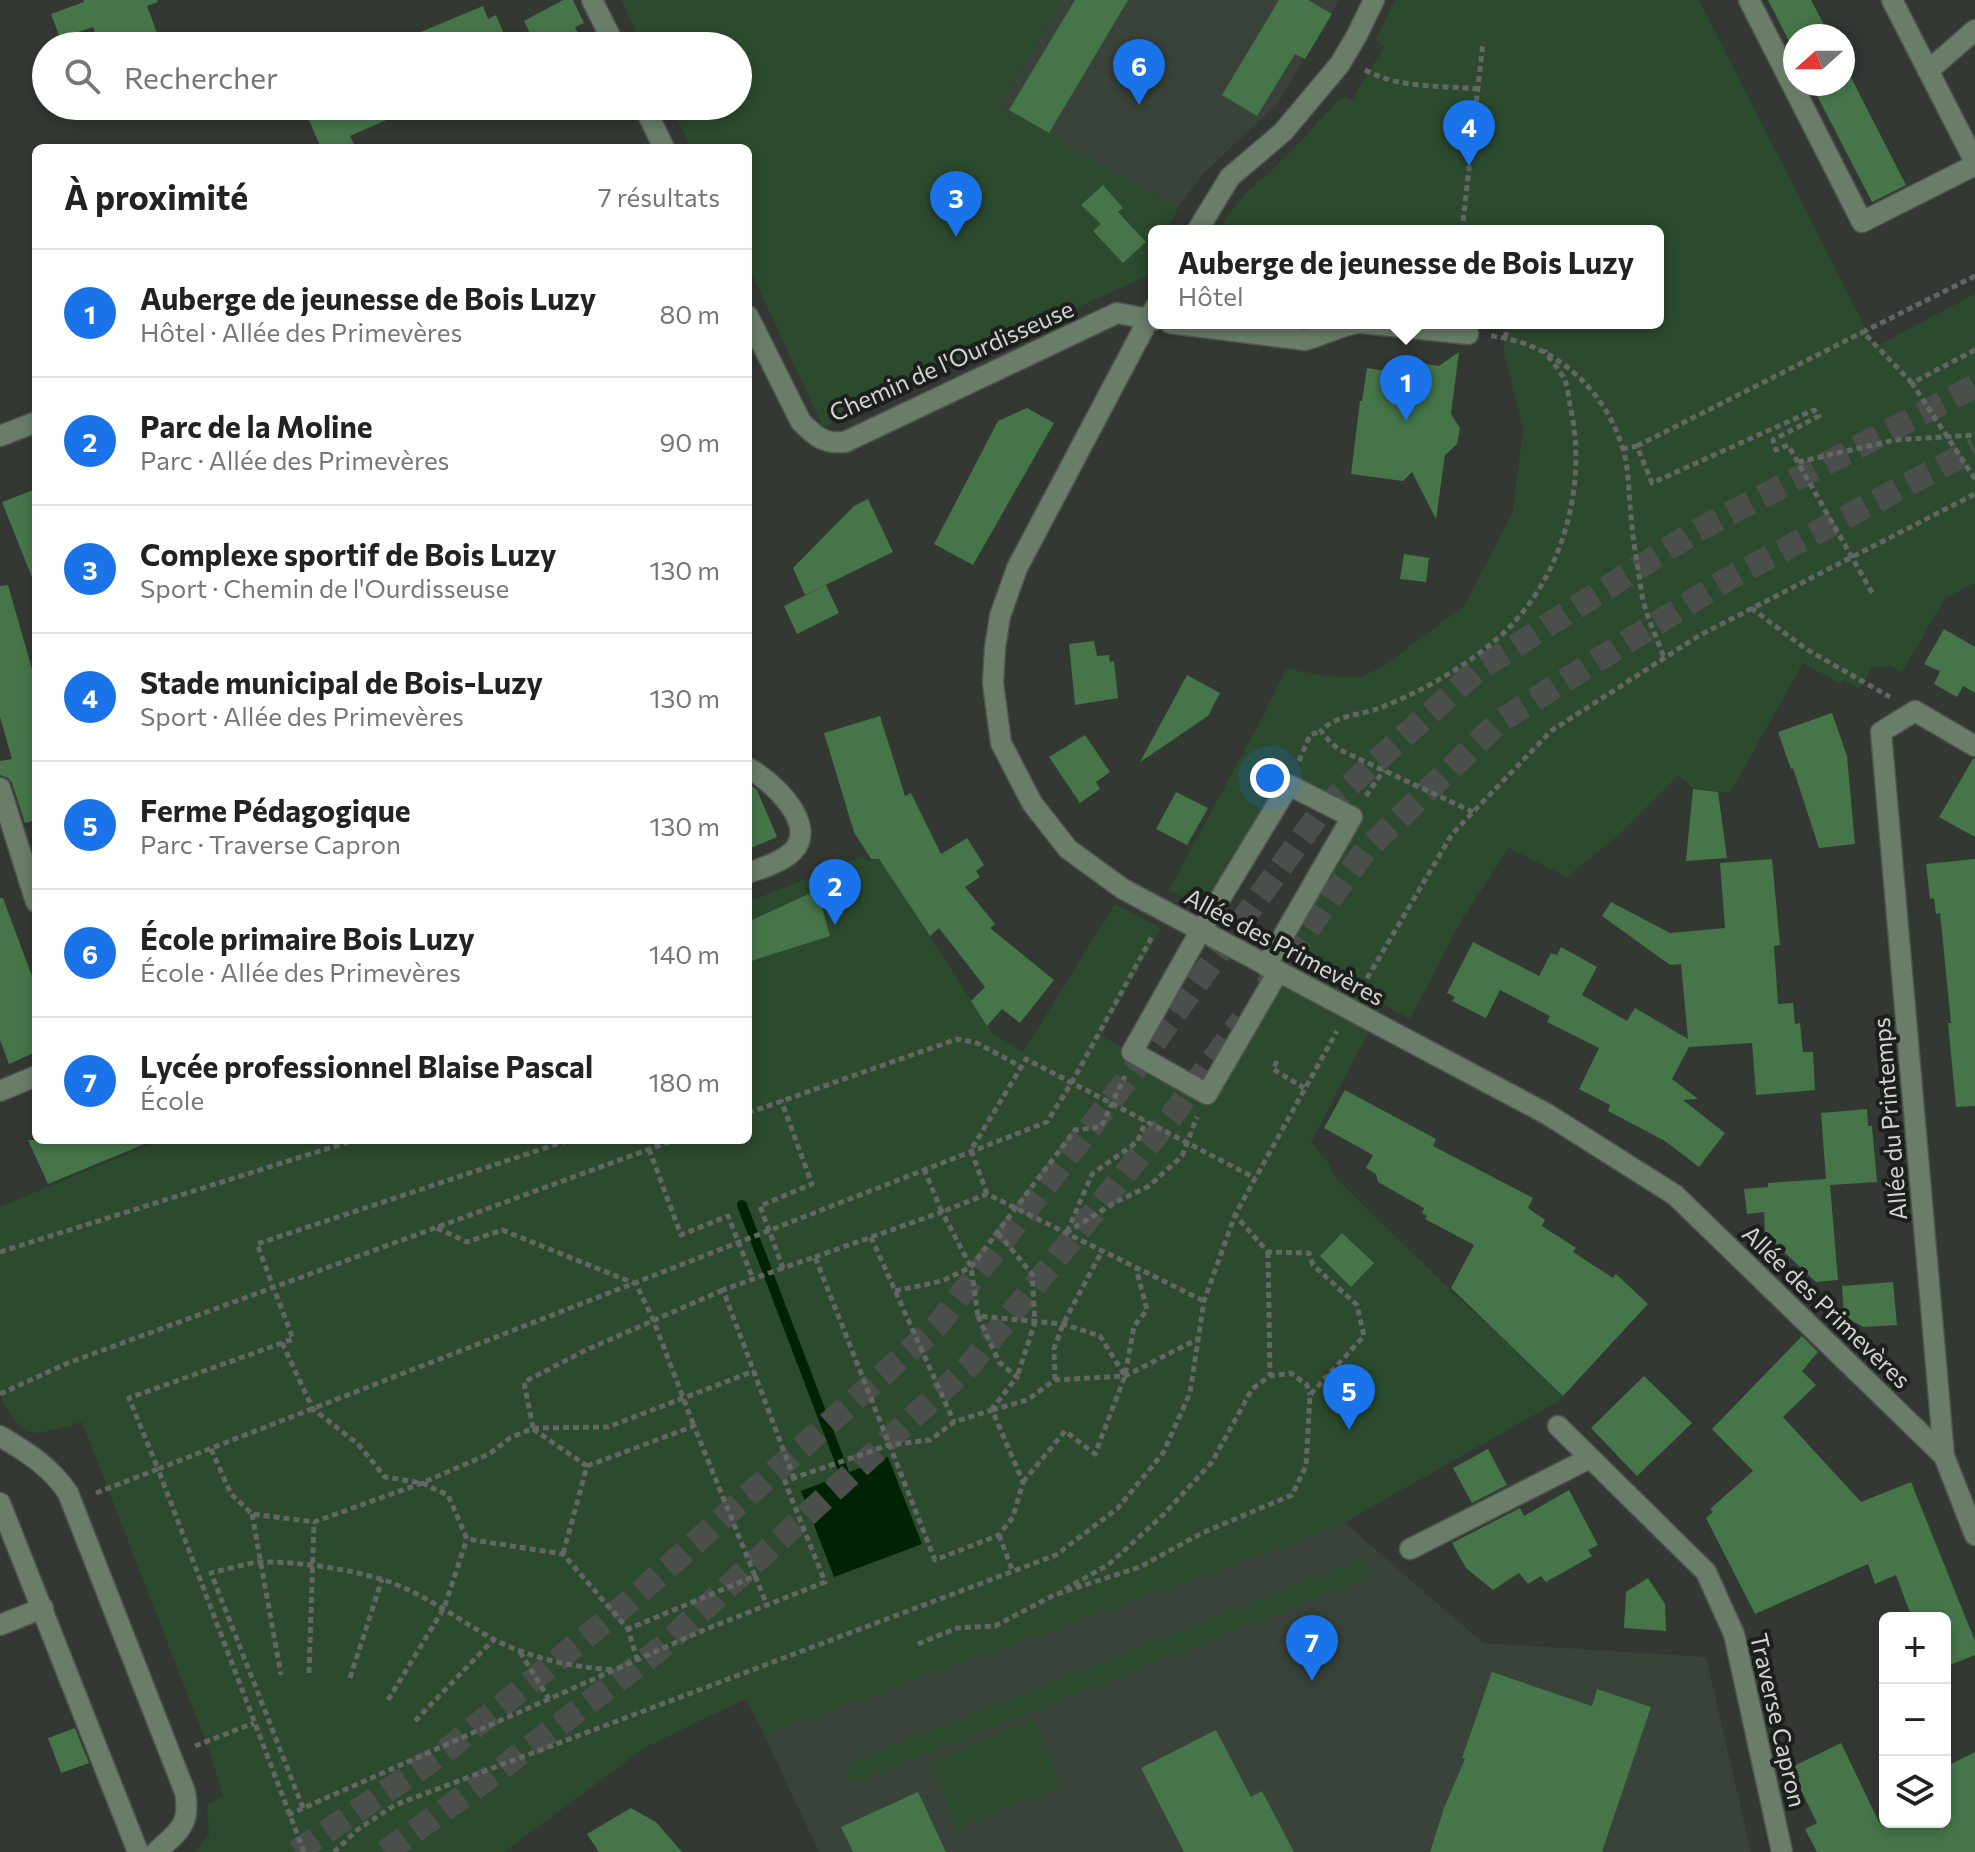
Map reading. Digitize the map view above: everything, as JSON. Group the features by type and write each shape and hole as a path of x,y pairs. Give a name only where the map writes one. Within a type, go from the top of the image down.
{"street":[{"path":"592,0 608,32"},
{"path":"1201,225 1230,177 1283,132 1340,64 1374,0"},
{"path":"1749,0 1862,222 1975,163 1892,0"},
{"path":"1928,71 1975,30"},
{"path":"651,120 662,144"},
{"name":"Chemin de l'Ourdisseuse","path":"752,324 801,422 828,444 845,442 1117,313 1148,316"},
{"name":"Allée des Primevères","path":"1148,323 1017,568 1000,616 993,683 1001,743 1032,803 1068,849 1123,889 1547,1114 1675,1195 1944,1456"},
{"path":"1204,329 1305,340 1341,329"},
{"path":"1419,329 1468,334"},
{"path":"0,436 32,424"},
{"name":"Allée du Printemps","path":"1975,746 1915,711 1881,732 1944,1456 1975,1535"},
{"path":"752,770 772,782 800,822 802,837 793,851 752,871"},
{"path":"1289,785 1352,817 1207,1094 1132,1052 1201,930 1289,785"},
{"path":"0,788 32,889"},
{"path":"0,1091 32,1078"},
{"name":"Traverse Capron","path":"1558,1426 1706,1572 1734,1634 1782,1852"},
{"path":"0,1436 57,1475 72,1502 185,1792 188,1809 185,1824 156,1852"},
{"path":"1410,1549 1590,1458"},
{"path":"0,1503 138,1852"},
{"path":"0,1625 43,1608"}],"path":[{"path":"1357,35 1380,46 1365,71 1387,81 1413,86 1478,89"},
{"path":"1463,225 1483,42"},
{"path":"1622,449 1637,446 1975,276"},
{"path":"1507,329 1505,338 1544,350 1570,367 1600,402 1616,430 1626,460 1643,599 1664,658"},
{"path":"1863,332 1912,383 1975,479"},
{"path":"1293,773 1310,735 1321,731 1328,723 1377,709 1417,691 1499,637 1527,604 1554,562 1570,519 1576,471 1575,440 1565,380 1544,350"},
{"path":"1912,383 1975,350"},
{"path":"1637,446 1652,483 1814,410 1819,416 1773,440 1776,450 1788,445 1874,596"},
{"path":"1798,462 1895,440 1975,435"},
{"path":"334,1852 357,1830 395,1805 1056,1555 1117,1509 1163,1453 1190,1393 1204,1301 1235,1215 1304,1088 1452,834 1551,731 1664,658 1751,608 1975,494"},
{"path":"1751,608 1806,649 1878,690"},
{"path":"1321,731 1340,750 1473,812"},
{"path":"72,1502 1047,1122 1159,926"},
{"path":"752,1111 957,1039 977,1043 1020,1066"},
{"path":"971,1150 1026,1059 1255,1178"},
{"path":"1277,1061 1273,1069 1304,1088"},
{"path":"781,1100 812,1184 760,1206 783,1268"},
{"path":"895,1291 942,1281 971,1267 1075,1130 1101,1127 1112,1104"},
{"path":"1066,1233 1092,1174 1137,1142 1146,1121"},
{"path":"1066,1233 1114,1203 1149,1186 1182,1156 1187,1141"},
{"path":"0,1252 342,1144"},
{"path":"302,1852 129,1398 293,1339 257,1244 557,1144"},
{"path":"0,1394 68,1363 663,1144"},
{"path":"649,1149 681,1235 728,1216 753,1279"},
{"path":"971,1150 987,1194 1204,1301"},
{"path":"924,1169 971,1267 978,1316 999,1362 1017,1377"},
{"path":"587,1466 533,1428 524,1382 653,1319 723,1290 987,1194"},
{"path":"1235,1215 1268,1252 1270,1376"},
{"path":"436,1227 467,1242 502,1230 636,1284 653,1319 767,1605"},
{"path":"992,1410 1017,1377 1035,1322 1032,1274 998,1232"},
{"path":"871,1237 954,1422"},
{"path":"1055,1380 1054,1349 1063,1324 1102,1251"},
{"path":"1268,1252 1309,1253 1313,1265 1357,1305 1364,1336 1310,1395"},
{"path":"815,1257 935,1560 999,1535 1013,1517 1023,1482 1065,1431 1095,1454 1125,1376 1134,1326 1147,1310 1136,1268"},
{"path":"723,1290 794,1478"},
{"path":"978,1316 1063,1324 1100,1336 1125,1376"},
{"path":"288,1815 637,1659 825,1582 785,1482 889,1445 930,1440 954,1422 1027,1400 1055,1380 1125,1376 1198,1339"},
{"path":"282,1343 313,1409 358,1444 385,1477 422,1483 448,1495 467,1539 444,1608 388,1700"},
{"path":"252,1514 314,1522 422,1483 489,1454 510,1438 533,1428 608,1427 754,1371"},
{"path":"918,1644 957,1628 995,1626 1108,1565 1163,1515 1212,1462 1252,1389 1270,1376 1291,1373 1307,1385 1310,1395 1306,1466 1292,1495 1202,1533 1140,1567 1054,1595"},
{"path":"992,1410 1023,1482"},
{"path":"587,1466 694,1426"},
{"path":"211,1449 231,1494 252,1514 281,1675"},
{"path":"563,1554 587,1466"},
{"path":"309,1673 314,1522"},
{"path":"999,1535 1013,1572"},
{"path":"467,1539 563,1554 628,1629 637,1659"},
{"path":"303,1808 211,1573 263,1562 313,1566 382,1579 444,1608 518,1650 574,1667 615,1670"},
{"path":"628,1629 755,1576"},
{"path":"350,1678 382,1579"},
{"path":"415,1721 494,1639"},
{"path":"518,1650 549,1699"},
{"path":"171,1756 254,1723"}],"shaded area":[{"path":"621,0 1062,0 1000,106 1178,208 1170,225 1148,225 1146,276 823,427 752,275 752,144 689,144 678,120 752,120 752,32 636,32"},
{"path":"1062,0 1339,0 1278,103 1202,175 1178,208 1000,106"},
{"path":"1395,0 1699,0 1875,347 1975,294 1975,583 1945,599 1902,672 1889,665 1883,668 1873,666 1860,689 1844,680 1840,684 1803,663 1730,793 1693,789 1678,775 1614,839 1567,877 1509,848 1461,921 1410,1019 1383,1004 1311,1143 1329,1163 1333,1175 1564,1398 1333,1529 764,1735 746,1699 646,1747 504,1852 195,1852 209,1835 207,1805 223,1796 211,1755 82,1422 42,1432 24,1430 8,1412 0,1395 0,1207 150,1144 752,1144 752,900 863,856 866,861 879,860 887,870 992,1033 1023,1052 1115,904 1161,928 1101,1035 1207,1094 1292,956 1277,947 1351,817 1288,784 1211,912 1169,890 1286,669 1335,677 1359,677 1382,667 1465,605 1513,511 1523,428 1503,347 1507,329 1664,329 1664,225 1222,225 1241,199 1343,96 1352,100 1384,47 1376,39"},
{"path":"888,1457 922,1544 834,1577 801,1491"},
{"path":"1345,1523 1483,1643 1706,1657 1751,1852 819,1852 764,1735"},
{"path":"1364,1557 1370,1577 851,1784 843,1765"},
{"path":"1034,1719 1061,1787 957,1828 930,1763"}],"building":[{"path":"157,0 147,6 157,32 95,32 93,27 78,32 58,32 51,14 84,2"},
{"path":"563,0 573,0 584,23 575,27 577,32 529,32 524,21"},
{"path":"1075,0 1128,0 1049,133 1009,110"},
{"path":"1279,0 1308,0 1332,14 1305,59 1295,54 1257,116 1222,95"},
{"path":"1768,0 1811,0 1824,24 1783,24 1783,29"},
{"path":"483,6 488,19 496,15 503,32 421,32"},
{"path":"1855,85 1906,185 1872,202 1817,96 1855,96"},
{"path":"309,120 386,120 350,136 354,144 319,144"},
{"path":"1103,185 1123,208 1118,212 1146,242 1123,263 1093,231 1101,224 1081,205"},
{"path":"1459,352 1451,414 1460,428 1457,444 1445,455 1436,519 1412,472 1403,481 1351,474 1360,401 1367,368 1411,375 1413,362 1439,366"},
{"path":"1027,408 1054,423 973,565 934,544 998,421"},
{"path":"32,491 32,577 2,502"},
{"path":"868,499 893,552 805,595 793,568 854,506"},
{"path":"1404,554 1429,558 1426,582 1400,579"},
{"path":"8,585 32,669 32,821 25,823 12,783 0,775 0,761 12,759 0,717 0,586"},
{"path":"826,585 839,613 797,634 784,606"},
{"path":"1944,629 1975,647 1975,693 1963,686 1957,697 1934,684 1940,671 1924,664"},
{"path":"1094,641 1097,656 1109,655 1110,662 1114,661 1118,698 1075,705 1069,644"},
{"path":"1187,675 1220,693 1208,716 1140,762"},
{"path":"1832,713 1847,756 1855,844 1819,848 1778,732"},
{"path":"880,716 905,796 911,793 941,854 967,838 984,865 976,871 980,877 965,887 995,924 990,928 1054,980 1020,1023 1002,1009 987,1026 971,1001 985,987 939,928 930,936 879,859 871,859 854,832 824,733"},
{"path":"1085,735 1110,772 1096,782 1100,789 1080,803 1049,757"},
{"path":"1975,759 1975,837 1939,817"},
{"path":"752,786 757,790 777,837 752,847"},
{"path":"1693,789 1718,792 1727,858 1686,861"},
{"path":"1176,792 1208,808 1187,845 1156,829"},
{"path":"1772,859 1780,945 1774,946 1778,1004 1793,1003 1795,1024 1800,1023 1803,1052 1813,1052 1815,1090 1756,1095 1752,1043 1689,1047 1672,1079 1698,1099 1683,1100 1725,1133 1699,1167 1665,1141 1608,1111 1610,1105 1579,1089 1599,1048 1547,1022 1550,1016 1500,990 1486,1018 1452,1001 1455,997 1447,993 1473,942 1539,976 1551,953 1557,955 1561,947 1597,967 1582,995 1627,1021 1635,1008 1688,1039 1681,964 1670,965 1602,916 1611,902 1670,933 1725,928 1720,863"},
{"path":"1975,859 1975,1106 1956,1107 1940,913 1936,914 1934,898 1930,899 1926,864"},
{"path":"817,890 830,936 752,961 752,920"},
{"path":"0,898 3,898 32,976 32,1054 9,1064 0,1040"},
{"path":"1345,1090 1436,1139 1433,1146 1533,1198 1528,1208 1545,1220 1542,1226 1576,1248 1573,1252 1613,1278 1616,1274 1648,1304 1563,1396 1451,1288 1474,1245 1425,1219 1427,1216 1422,1213 1424,1208 1378,1182 1376,1174 1366,1168 1373,1155 1324,1128"},
{"path":"1867,1109 1868,1126 1872,1126 1877,1182 1830,1185 1838,1280 1816,1282 1765,1234 1764,1212 1747,1214 1744,1189 1768,1187 1768,1183 1826,1179 1821,1113"},
{"path":"28,1140 32,1140 32,1144 145,1144 48,1184"},
{"path":"1342,1233 1374,1263 1351,1287 1320,1256"},
{"path":"1893,1282 1897,1325 1864,1327 1844,1317 1842,1286"},
{"path":"1802,1336 1818,1352 1802,1371 1816,1385 1783,1417 1861,1502 1911,1482 1975,1641 1975,1655 1951,1665 1951,1612 1910,1612 1896,1575 1875,1584 1868,1564 1755,1614 1706,1518 1713,1512 1710,1509 1753,1471 1712,1429"},
{"path":"1644,1376 1692,1423 1637,1476 1591,1428"},
{"path":"1488,1449 1507,1485 1472,1503 1453,1468"},
{"path":"1569,1490 1598,1545 1588,1550 1592,1556 1546,1582 1541,1576 1528,1584 1519,1573 1493,1590 1466,1568 1452,1543 1520,1508 1524,1516"},
{"path":"1648,1578 1665,1604 1666,1631 1624,1628 1626,1592"},
{"path":"1492,1672 1592,1706 1597,1689 1651,1707 1602,1852 1430,1852 1465,1759 1462,1758"},
{"path":"75,1728 89,1763 61,1773 48,1738"},
{"path":"1216,1730 1251,1797 1262,1791 1294,1852 1184,1852 1141,1768"},
{"path":"1841,1743 1879,1822 1879,1828 1951,1828 1951,1764 1975,1752 1975,1852 1817,1852 1805,1829 1817,1823 1790,1768"},
{"path":"918,1792 946,1852 853,1852 841,1827"},
{"path":"631,1808 656,1822 682,1852 599,1852 587,1834"}],"waterway":[{"path":"742,1205 845,1475"}],"tunnel":[{"path":"296,1852 443,1753 630,1601 936,1327 1126,1081 1322,810 1479,669 1696,531 1975,386"},
{"path":"1266,987 1365,851 1500,721 1726,580 1975,449"},
{"path":"385,1852 661,1648 969,1366 1171,1117 1242,1020"}],"place":[{"name":"École primaire Bois Luzy","path":"1139,105"},
{"name":"Stade municipal de Bois-Luzy","path":"1469,166"},
{"name":"Complexe sportif de Bois Luzy","path":"956,237"},
{"name":"Auberge de jeunesse de Bois Luzy","path":"1406,421"},
{"name":"Parc de la Moline","path":"835,925"},
{"name":"Ferme Pédagogique","path":"1349,1430"},
{"name":"Lycée professionnel Blaise Pascal","path":"1312,1681"}]}
